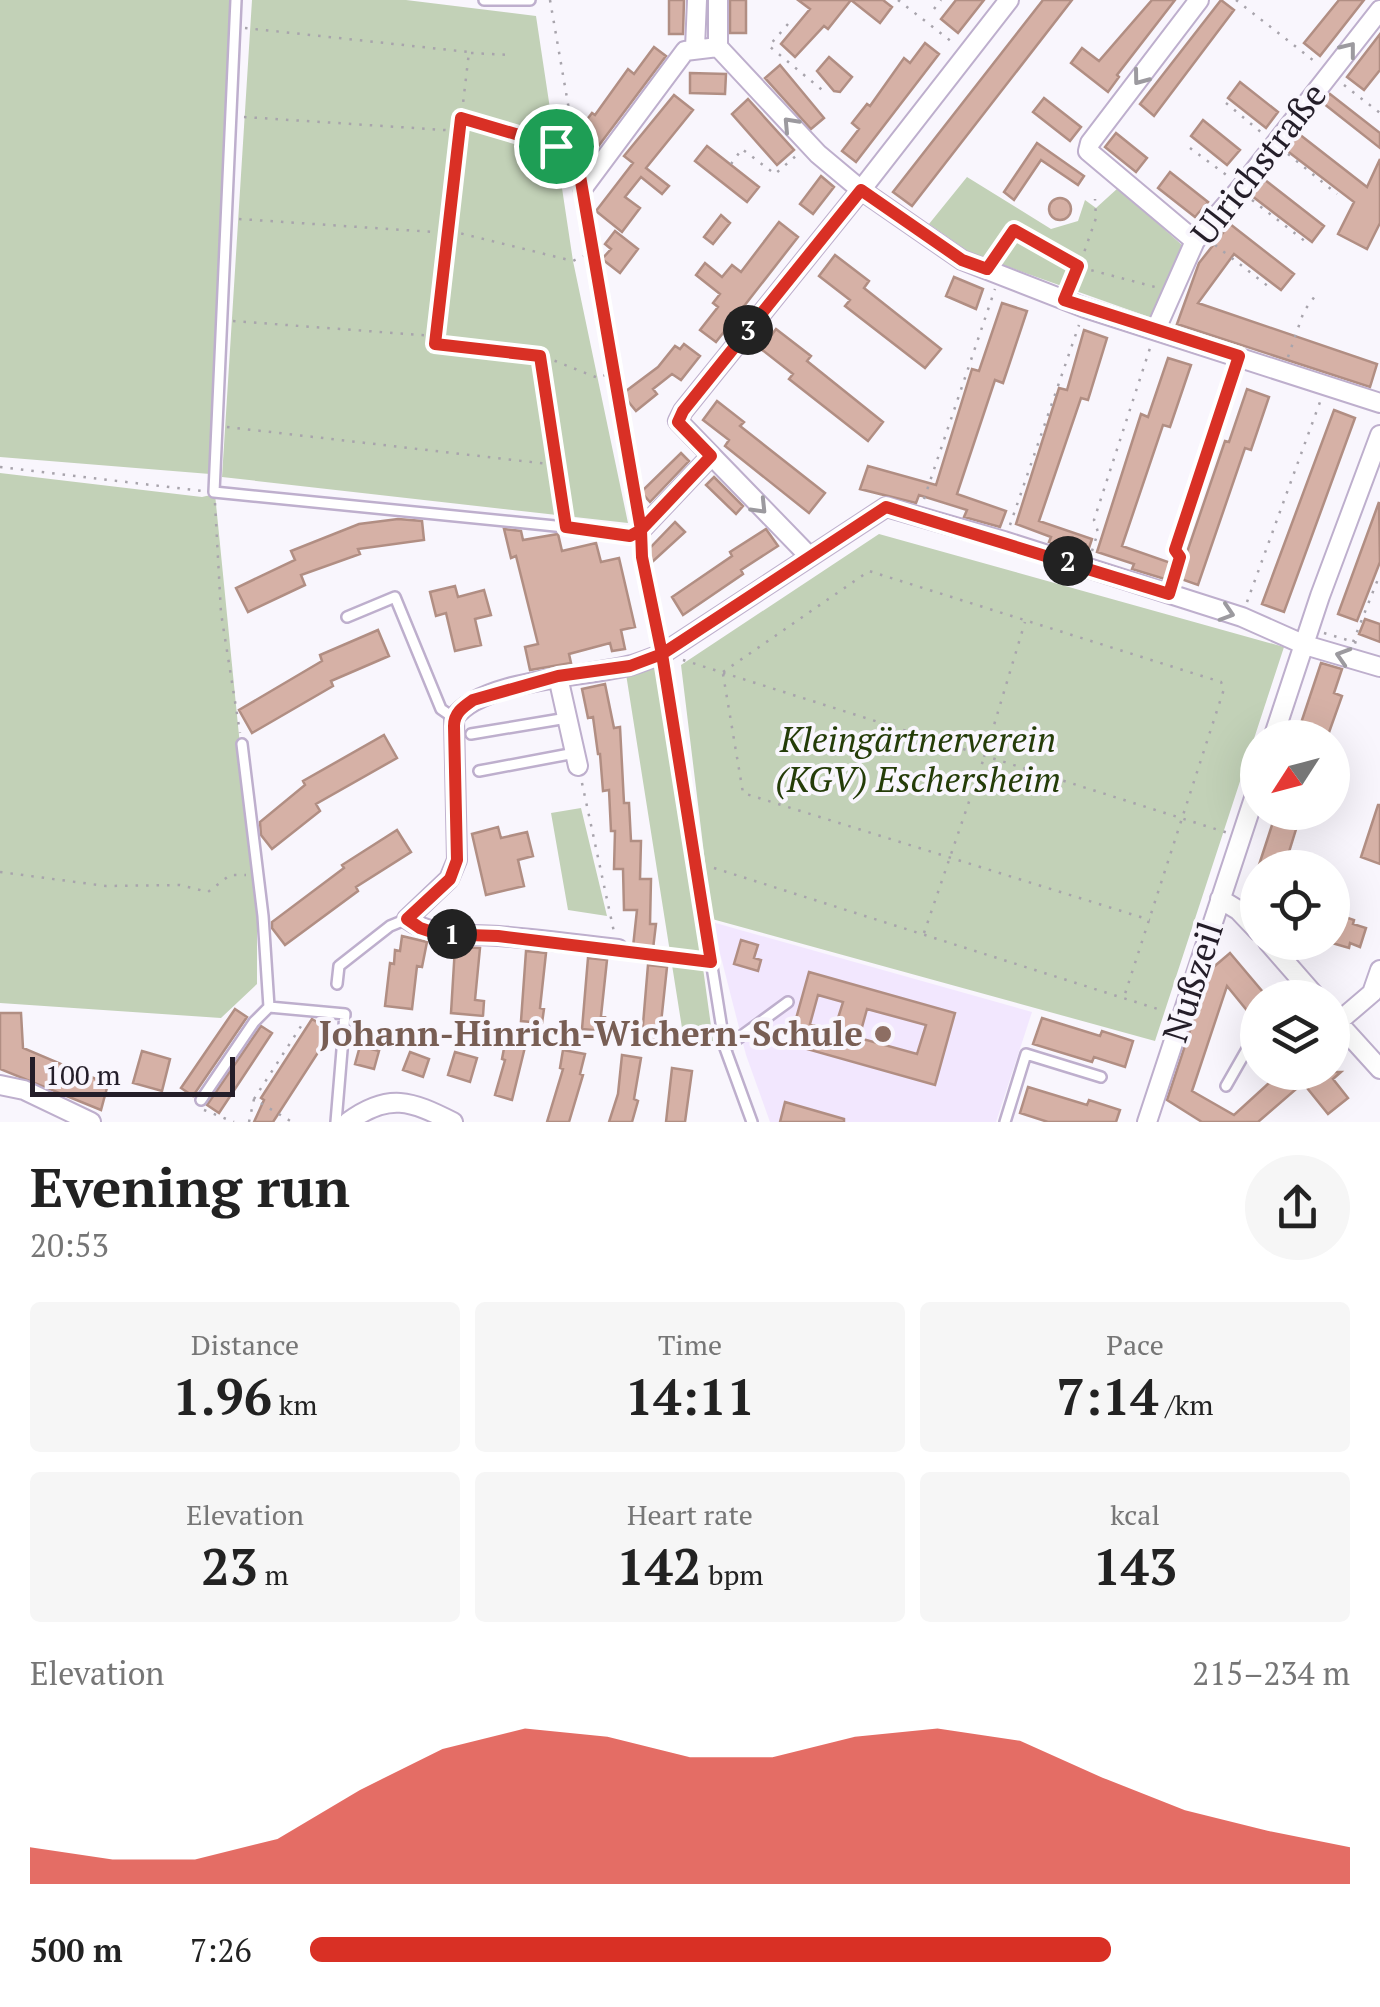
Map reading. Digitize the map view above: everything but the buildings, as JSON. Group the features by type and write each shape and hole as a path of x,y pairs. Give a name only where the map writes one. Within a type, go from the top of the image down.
{"street":[{"path":"696,48 697,0"},
{"path":"718,0 718,46 809,144 861,190 962,260 1085,308 1380,403"},
{"path":"810,557 678,422 1008,0"},
{"path":"1199,0 1088,151 1199,238"},
{"name":"Ulrichstraße","path":"1156,329 1170,291 1199,238 1380,10"},
{"path":"583,188 685,51 718,46"},
{"path":"1280,720 1380,435"},
{"path":"641,530 711,456"},
{"path":"618,948 438,934 407,919 450,879 457,860 454,718 473,700 558,676 630,666 662,654 886,507 1308,637 1380,667"},
{"path":"558,676 577,759"},
{"name":"Nußzeil","path":"1154,1120 1180,1016 1243,830"},
{"path":"1220,899 1240,912"},
{"path":"1283,960 1299,980"},
{"path":"1350,1010 1376,994 1380,970"},
{"path":"1350,1036 1380,1069"},
{"path":"0,1085 24,1090 91,1122"},
{"path":"348,1122 367,1108 412,1102 453,1122"}],"lane":[{"path":"236,0 214,492 630,536 641,530 642,557 662,654 725,1048 752,1122"},
{"path":"484,0 530,0"},
{"path":"574,141 594,250"},
{"path":"347,617 395,597 440,709 454,718"},
{"path":"471,734 567,718"},
{"path":"242,744 269,1007"},
{"path":"479,771 577,759"},
{"path":"337,984 338,966 390,926 407,919"},
{"path":"725,1048 788,1002"},
{"path":"269,1007 345,1014 336,1122"},
{"path":"200,1100 254,1022 269,1007"},
{"path":"1005,1122 1026,1054 1101,1077"},
{"path":"1226,1086 1240,1062"}],"path":[{"path":"461,118 556,146 574,141 550,0"},
{"path":"898,0 967,54"},
{"path":"934,9 941,0"},
{"path":"1236,0 1380,113"},
{"path":"788,24 769,46 827,94"},
{"path":"235,27 512,55"},
{"path":"469,52 435,344 540,356 598,378 613,372"},
{"path":"1226,103 1338,194"},
{"path":"232,116 461,131"},
{"path":"731,164 742,149 775,174 809,144"},
{"path":"1190,148 1310,245"},
{"path":"1064,300 1096,218 1095,199"},
{"path":"228,219 449,232 573,261 594,250 641,530"},
{"path":"918,515 994,271 1014,230 1078,266 1170,291"},
{"path":"1199,238 1273,290"},
{"path":"1283,372 1304,311 1318,292"},
{"path":"1004,541 1085,308"},
{"path":"221,320 436,336"},
{"path":"1086,567 1098,532 1094,520 1156,329"},
{"path":"540,356 566,527"},
{"path":"1169,594 1180,557 1175,550 1239,356"},
{"path":"1242,617 1326,386"},
{"path":"216,426 557,465"},
{"path":"0,467 214,492 221,612 242,744"},
{"path":"723,672 869,572 1220,682 1224,689 1124,996"},
{"path":"1353,641 1380,574"},
{"path":"924,934 985,756 1026,619"},
{"path":"1308,637 1366,646"},
{"path":"662,654 1240,838"},
{"path":"723,672 744,793 1150,920"},
{"path":"577,759 618,948 711,962"},
{"path":"714,868 1180,1016"},
{"path":"0,872 106,886 180,886 208,892 230,874 257,875"},
{"path":"249,1122 254,1099 310,1011"},
{"path":"254,1099 292,1122"},
{"path":"200,1100 208,1114 234,1122"}],"shaded area":[{"name":"Johann-Hinrich-Wichern-Schule","path":"712,922 1032,1012 996,1122 770,1122 746,1055"}],"green space":[{"path":"0,0 239,0 210,474 0,457"},
{"path":"252,0 406,0 536,16 573,261 628,523 222,477"},
{"path":"967,177 1051,229 1078,221 1085,200 1096,208 1118,188 1182,245 1152,318 972,254 929,224"},
{"path":"0,473 202,497 215,494 257,916 257,984 221,1018 0,1003"},
{"name":"Kleingärtnerverein (KGV) Eschersheim","path":"879,534 1284,647 1260,720 1240,720 1240,781 1155,1041 712,919 681,665"},
{"path":"661,662 714,1048 685,1047 626,674"},
{"path":"581,808 607,916 568,910 551,813"}],"place":[{"name":"Johann-Hinrich-Wichern-Schule","path":"883,1034"}],"route":[{"path":"556,146 461,118 435,344 540,356 566,527 630,536 641,530 711,456 678,422 683,411 861,190 962,260 987,269 1014,230 1078,266 1064,300 1239,356 1175,550 1180,557 1169,594 886,507 662,654 711,962 618,948 438,934 407,919 450,879 457,860 454,718 461,708 473,700 558,676 630,666 662,654 642,557 641,530 574,141 556,146"}]}
